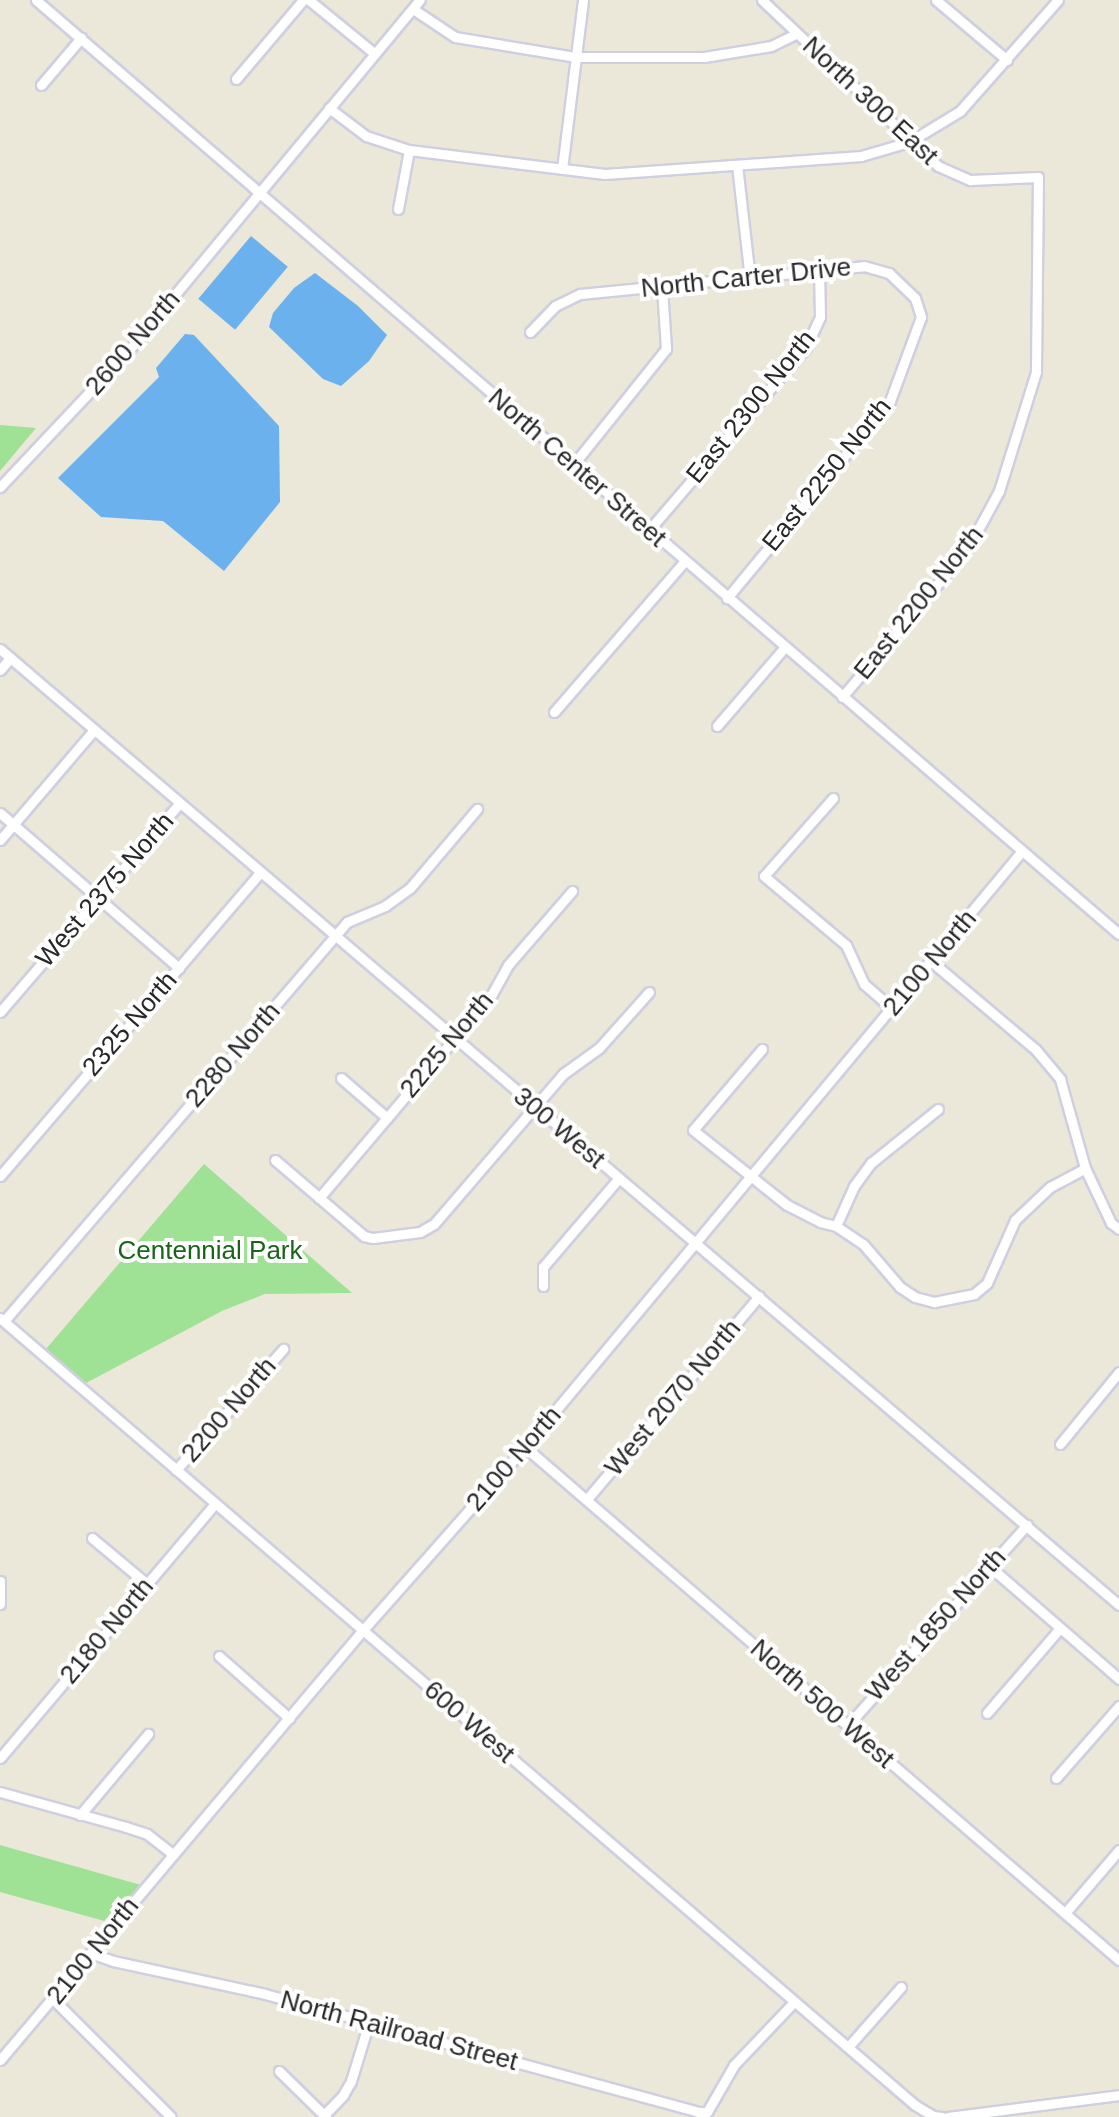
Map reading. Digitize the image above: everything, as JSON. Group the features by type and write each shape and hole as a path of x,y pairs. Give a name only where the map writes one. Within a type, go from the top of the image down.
{"street":[{"name":"North Center Street","path":"36,0 1119,934"},
{"path":"236,79 303,0"},
{"path":"309,0 375,54"},
{"name":"2600 North","path":"0,487 110,371 420,0"},
{"path":"562,169 583,0"},
{"name":"North 300 East","path":"762,0 909,142 938,166 970,180 1038,177"},
{"path":"936,0 1007,60"},
{"path":"329,108 366,136 409,150 617,174 861,156 909,142 960,111 1058,0"},
{"path":"413,9 443,31 469,41 576,57 704,57 771,46 796,34"},
{"path":"41,85 81,38"},
{"path":"398,209 409,150"},
{"path":"737,165 750,279"},
{"name":"East 2200 North","path":"842,697 968,548 999,491 1036,372 1038,177"},
{"name":"North Carter Drive","path":"530,332 545,314 567,299 819,271 880,268 915,298"},
{"name":"East 2300 North","path":"649,530 806,347 820,317 819,271"},
{"path":"573,465 666,349 662,287"},
{"name":"East 2250 North","path":"727,598 890,401 921,317 915,298"},
{"path":"554,712 685,561"},
{"path":"717,726 784,648"},
{"name":"300 West","path":"0,649 1119,1605"},
{"path":"0,670 10,658"},
{"path":"0,840 94,730"},
{"path":"833,798 764,876 846,945 864,984 892,1008"},
{"name":"West 2375 North","path":"0,1012 179,804"},
{"name":"2280 North","path":"2,1320 334,937 359,914 385,906 410,888 477,809"},
{"path":"0,813 179,968"},
{"name":"2100 North","path":"0,2060 54,2000 90,1953 362,1631 525,1447 1021,852"},
{"name":"2325 North","path":"0,1176 260,873"},
{"name":"2225 North","path":"319,1198 492,994 508,965 572,891"},
{"path":"932,962 1036,1050 1060,1079 1085,1168 1111,1223 1119,1229"},
{"path":"275,1160 364,1236 373,1238 420,1232 434,1224 563,1074 599,1048 649,992"},
{"path":"762,1049 693,1130 787,1205 820,1222 836,1226 863,1244 900,1287 915,1297 934,1302 974,1294 987,1283 1015,1220 1050,1187 1085,1168"},
{"path":"341,1078 387,1118"},
{"path":"836,1226 854,1186 871,1163 938,1109"},
{"path":"543,1286 543,1267 619,1178"},
{"name":"West 2070 North","path":"587,1499 759,1296"},
{"name":"600 West","path":"2,1320 915,2105 933,2116 942,2117"},
{"name":"2200 North","path":"176,1470 283,1349"},
{"path":"1060,1444 1119,1372"},
{"name":"North 500 West","path":"525,1447 1119,1960"},
{"name":"2180 North","path":"0,1758 215,1504"},
{"name":"West 1850 North","path":"847,1726 1027,1525"},
{"path":"92,1538 147,1584"},
{"path":"988,1565 1119,1679"},
{"path":"0,1581 3,1591 0,1604"},
{"path":"987,1713 1060,1628"},
{"path":"219,1656 289,1718"},
{"path":"1056,1778 1119,1706"},
{"path":"80,1815 148,1734"},
{"path":"0,1792 147,1834 173,1854"},
{"path":"1065,1913 1119,1850"},
{"name":"North Railroad Street","path":"90,1953 369,2022 646,2100 707,2112 734,2065 794,2002"},
{"path":"848,2047 901,1987"},
{"path":"54,2000 171,2117"},
{"path":"279,2071 325,2116 351,2081 369,2022"},
{"path":"948,2117 1119,2095"}],"green space":[{"path":"0,425 36,428 0,471"},
{"name":"Centennial Park","path":"204,1164 352,1293 265,1294 222,1311 86,1383 46,1349"},
{"path":"0,1845 141,1885 108,1922 0,1892"}],"water":[{"path":"251,236 288,267 235,330 198,299"},
{"path":"315,273 358,306 387,335 369,361 341,386 323,379 269,327 273,313 294,288"},
{"path":"185,334 194,335 279,426 280,502 224,571 163,521 101,517 58,478 159,377 156,368"}]}
